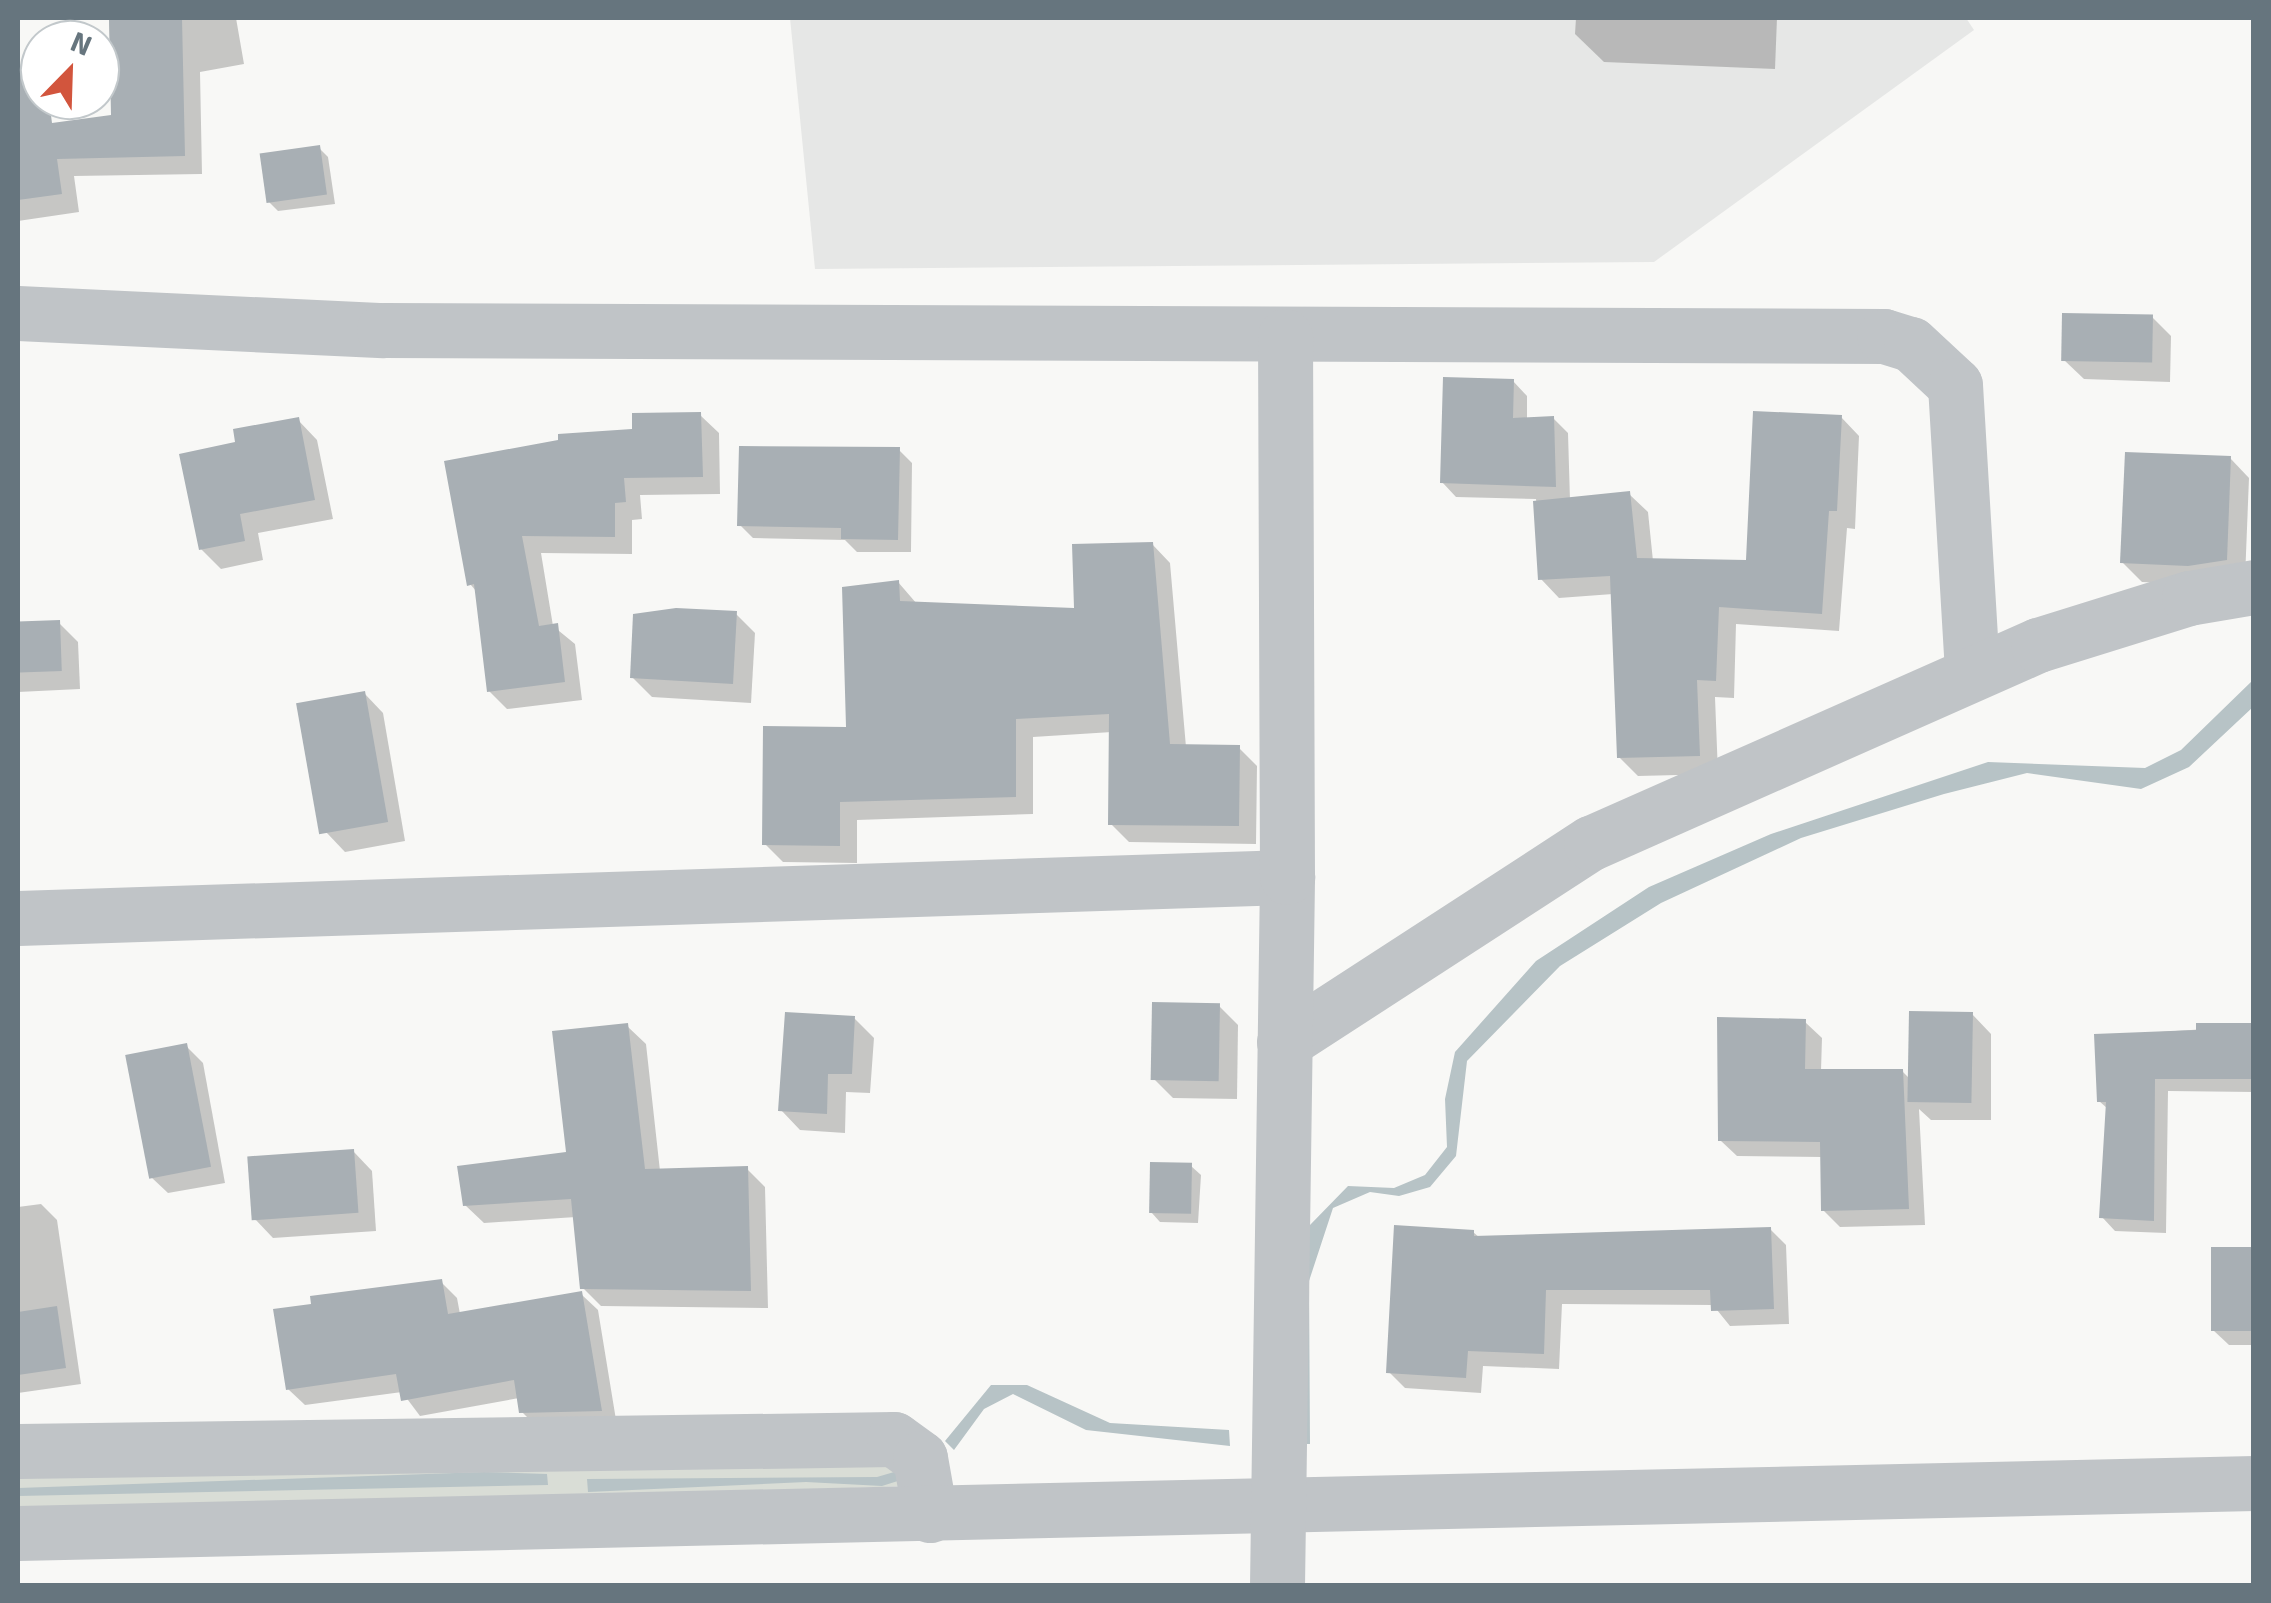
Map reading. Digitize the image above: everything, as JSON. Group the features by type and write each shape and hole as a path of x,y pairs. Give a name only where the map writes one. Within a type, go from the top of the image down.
{"street":[{"path":"18,313 384,330 1884,336 1911,344 1956,385 1972,672"},
{"path":"1277,1586 1287,876 1286,336"},
{"path":"1284,1042 1591,843 1972,672 2190,598 2254,587"},
{"path":"18,918 1287,876"},
{"path":"18,1452 894,1439 920,1458 930,1514"},
{"path":"18,1533 2254,1483"}],"shaded area":[{"path":"790,18 1966,18 1974,30 1654,262 815,269"},
{"path":"2253,680 2253,707 2189,767 2141,789 2027,773 1944,794 1801,838 1661,903 1560,966 1467,1061 1456,1156 1430,1187 1399,1196 1370,1192 1333,1208 1309,1281 1310,1444 1299,1444 1302,1249 1310,1225 1348,1186 1394,1188 1425,1175 1447,1147 1445,1099 1455,1052 1536,961 1649,887 1771,834 1988,762 2145,768 2181,750"},
{"path":"991,1385 1027,1385 1110,1423 1229,1430 1230,1446 1086,1430 1013,1394 984,1409 954,1450 945,1441"},
{"path":"890,1453 915,1486 18,1514 18,1471"},
{"path":"901,1470 904,1479 882,1486 806,1482 588,1492 587,1479 877,1477"},
{"path":"484,1472 547,1474 548,1485 18,1496 18,1488"}],"building":[{"path":"182,18 185,156 57,159 62,194 18,200 18,69 20,120 120,120 120,20 109,20"},
{"path":"320,145 327,195 267,203 260,153"},
{"path":"2062,313 2153,315 2152,363 2061,361"},
{"path":"1443,377 1514,379 1513,418 1554,416 1556,487 1440,483"},
{"path":"1753,411 1842,415 1837,511 1829,511 1822,614 1719,607 1716,681 1697,680 1700,756 1617,758 1610,576 1538,580 1533,501 1630,491 1637,558 1746,560"},
{"path":"701,412 703,477 624,478 626,502 615,503 615,537 522,536 539,626 558,623 565,682 487,692 474,584 467,586 444,461 558,440 558,434 632,429 632,413"},
{"path":"299,417 315,500 240,514 245,541 199,550 179,454 235,442 233,429"},
{"path":"739,446 900,447 898,540 841,539 841,528 737,526"},
{"path":"2125,452 2231,456 2227,560 2188,566 2120,563"},
{"path":"1153,542 1170,744 1240,745 1239,826 1108,825 1109,714 1016,719 1016,797 840,802 840,846 762,845 763,726 846,727 842,587 899,580 900,601 1074,608 1072,544"},
{"path":"676,608 737,611 733,684 630,678 633,614"},
{"path":"60,620 62,671 20,672 18,621"},
{"path":"365,691 388,822 319,834 296,703"},
{"path":"1152,1002 1220,1003 1219,1081 1151,1080"},
{"path":"1909,1011 1973,1012 1971,1103 1907,1102"},
{"path":"785,1012 855,1016 852,1074 828,1074 827,1114 778,1111"},
{"path":"1717,1017 1806,1019 1805,1069 1903,1069 1909,1209 1821,1211 1820,1142 1718,1141"},
{"path":"628,1023 645,1169 748,1166 751,1291 580,1289 571,1199 463,1206 457,1166 566,1152 552,1031"},
{"path":"2196,1023 2254,1023 2254,1079 2155,1079 2154,1221 2099,1218 2106,1102 2097,1102 2094,1034 2196,1030"},
{"path":"187,1043 211,1167 149,1179 125,1055"},
{"path":"354,1149 358,1213 252,1220 247,1156"},
{"path":"1150,1162 1192,1163 1191,1214 1149,1213"},
{"path":"1394,1225 1474,1230 1474,1236 1771,1227 1774,1309 1711,1311 1710,1290 1546,1290 1544,1354 1468,1351 1466,1378 1386,1373"},
{"path":"2211,1247 2254,1247 2254,1331 2211,1331"},
{"path":"442,1279 448,1314 582,1291 602,1411 519,1413 514,1380 401,1401 396,1374 286,1390 273,1309 311,1304 310,1296"},
{"path":"57,1306 66,1368 18,1375 18,1312"}]}
